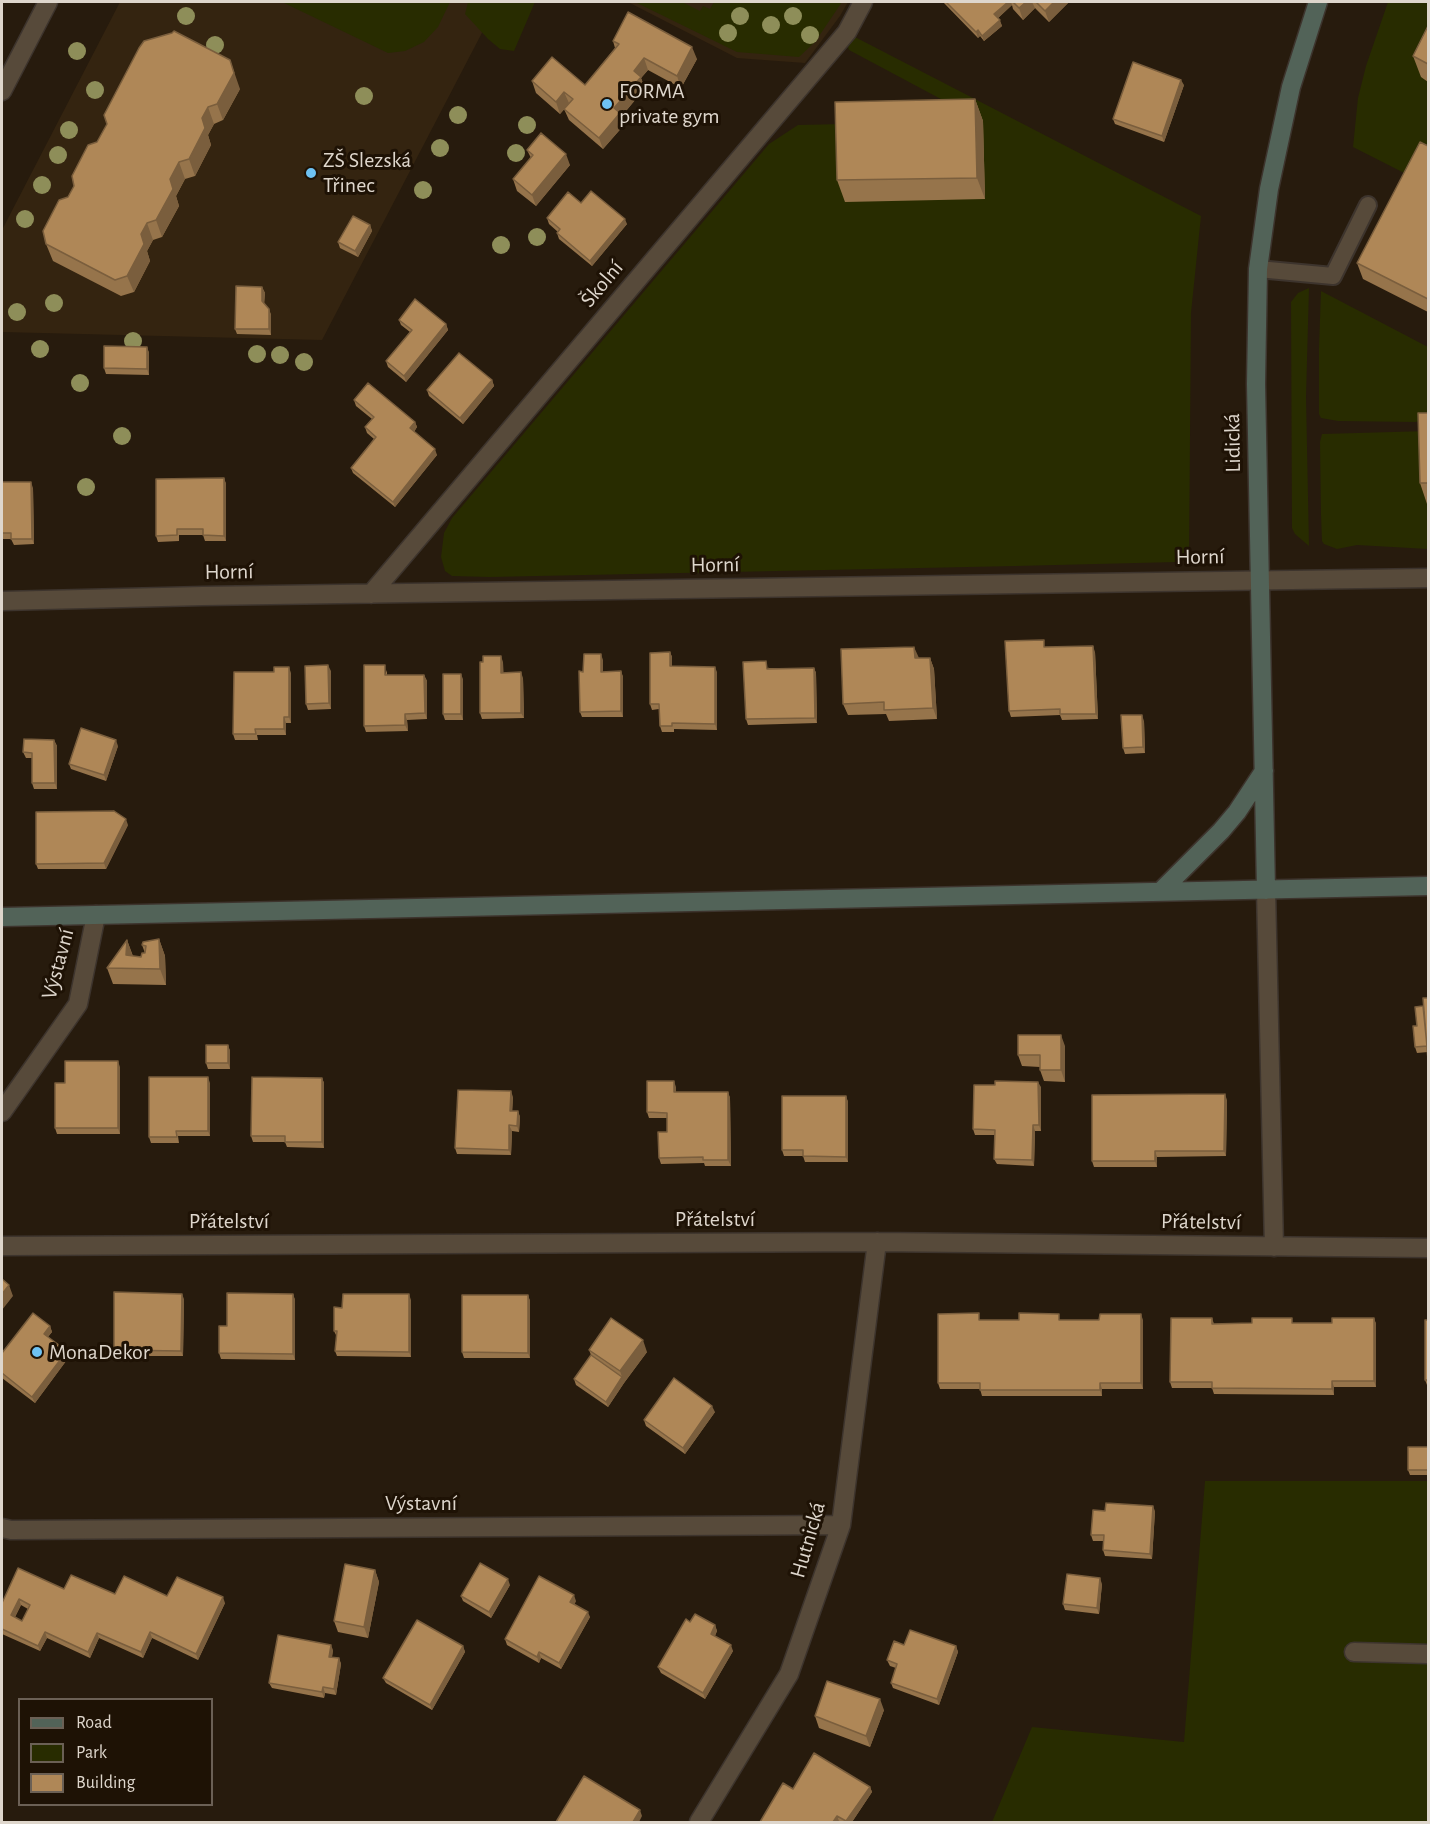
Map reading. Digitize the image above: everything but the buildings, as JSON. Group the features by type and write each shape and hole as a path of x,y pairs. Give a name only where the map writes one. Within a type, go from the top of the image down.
{"main road":[{"name":"Lidická","path":"1266,890 1256,384 1258,269 1269,189 1288,98 1318,2"},
{"path":"1160,892 1221,831 1237,812 1264,771"},
{"path":"2,917 1428,886"}],"street":[{"path":"2,91 48,2"},
{"name":"Školní","path":"371,594 847,32 863,2"},
{"name":"Horní","path":"2,601 1428,578"},
{"path":"1266,890 1274,1247"},
{"name":"Výstavní","path":"2,1112 78,1004 96,915"},
{"name":"Přátelství","path":"2,1246 877,1242 1428,1248"},
{"name":"Hutnická","path":"699,1822 789,1674 841,1525 877,1242"},
{"name":"Výstavní","path":"2,1528 23,1530 841,1525"},
{"path":"1354,1652 1428,1654"}],"lane":[{"path":"1258,269 1333,276 1368,205"}],"shaded area":[{"path":"120,2 498,2 322,340 2,332 2,230"},
{"path":"628,2 848,2 805,63 737,58"}],"green space":[{"path":"282,2 450,2 438,27 424,42 405,51 388,53"},
{"path":"468,2 535,2 514,51 500,49 488,39 465,14"},
{"path":"635,2 682,2 700,11 703,6 710,9 714,2 842,2 815,42 799,57 737,52"},
{"path":"1388,2 1428,2 1428,159 1416,179 1353,147 1358,98 1366,66"},
{"path":"855,37 1201,216 1191,313 1189,559 1177,562 490,577 452,576 445,571 441,557 444,533 452,518 769,144 798,125 982,121 849,50 848,47"},
{"path":"1309,288 1306,397 1309,546 1295,534 1292,528 1291,302 1298,293"},
{"path":"1321,291 1428,347 1428,420 1415,422 1338,421 1321,418 1319,414 1319,348"},
{"path":"1428,431 1428,549 1357,545 1337,549 1324,544 1321,515 1320,442 1322,434"},
{"path":"1205,1481 1428,1481 1428,1822 992,1822 1032,1727 1184,1742"}],"place":[{"name":"FORMA private gym","path":"607,104"},
{"name":"ZŠ Slezská Třinec","path":"311,173"},
{"name":"MonaDekor","path":"37,1352"}]}
